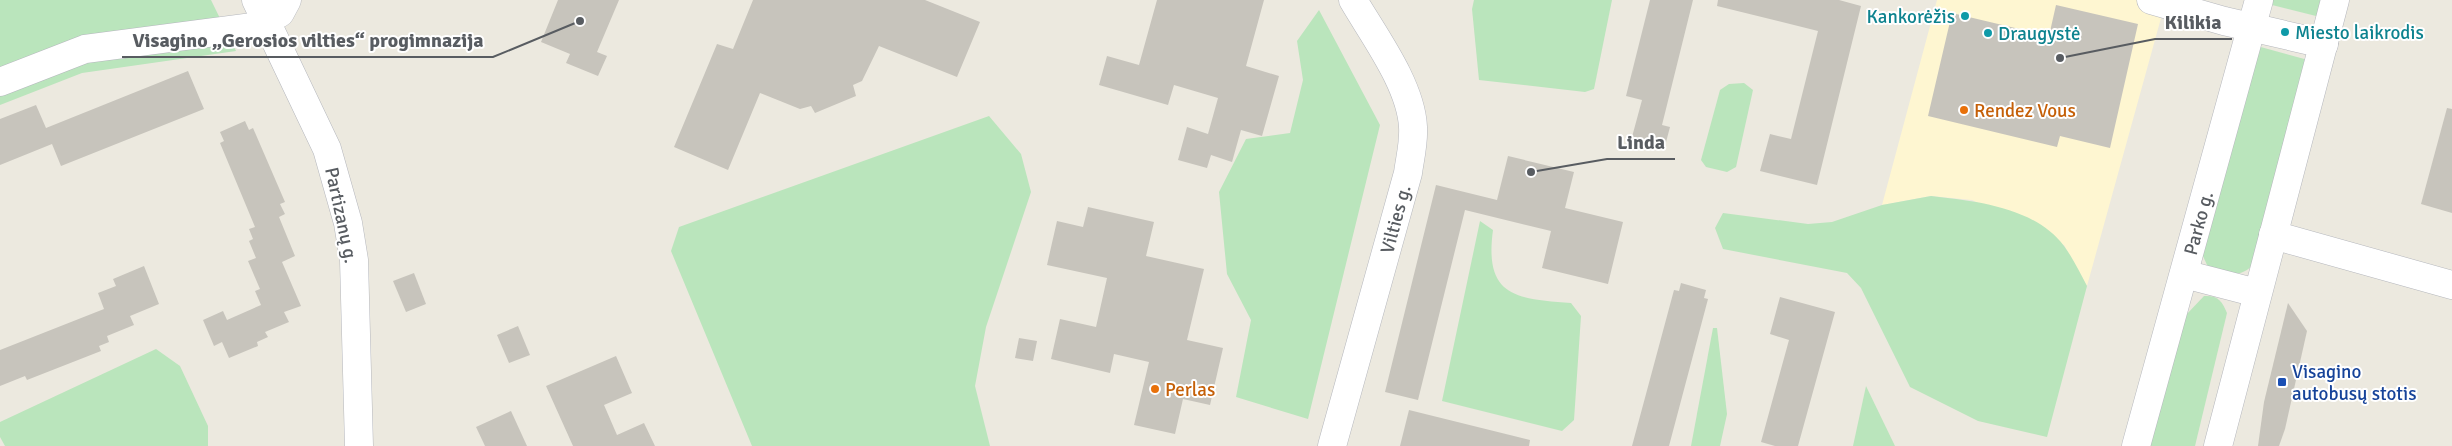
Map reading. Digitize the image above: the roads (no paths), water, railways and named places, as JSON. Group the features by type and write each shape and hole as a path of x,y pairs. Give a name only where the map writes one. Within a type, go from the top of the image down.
{"street":[{"path":"0,82 86,49 236,30 262,11 280,13 287,0"},
{"name":"Vilties g.","path":"1332,446 1408,173 1413,143 1413,126 1409,105 1398,79 1353,0"},
{"path":"2152,0 2324,44"},
{"name":"Parko g.","path":"2136,446 2259,0"},
{"path":"2218,446 2335,0"},
{"name":"Partizanų g.","path":"262,11 327,148 348,223 354,260 359,446"},
{"path":"2273,235 2452,285"},
{"path":"2184,274 2257,293"}],"place":[{"name":"Kankorėžis","path":"1965,16"},
{"name":"Visagino „Gerosios vilties“ progimnazija","path":"580,21"},
{"name":"Miesto laikrodis","path":"2285,32"},
{"name":"Draugystė","path":"1988,33"},
{"name":"Kilikia","path":"2060,58"},
{"name":"Rendez Vous","path":"1964,110"},
{"name":"Linda","path":"1531,172"},
{"name":"Visagino autobusų stotis","path":"2282,382"},
{"name":"Perlas","path":"1155,389"}]}
